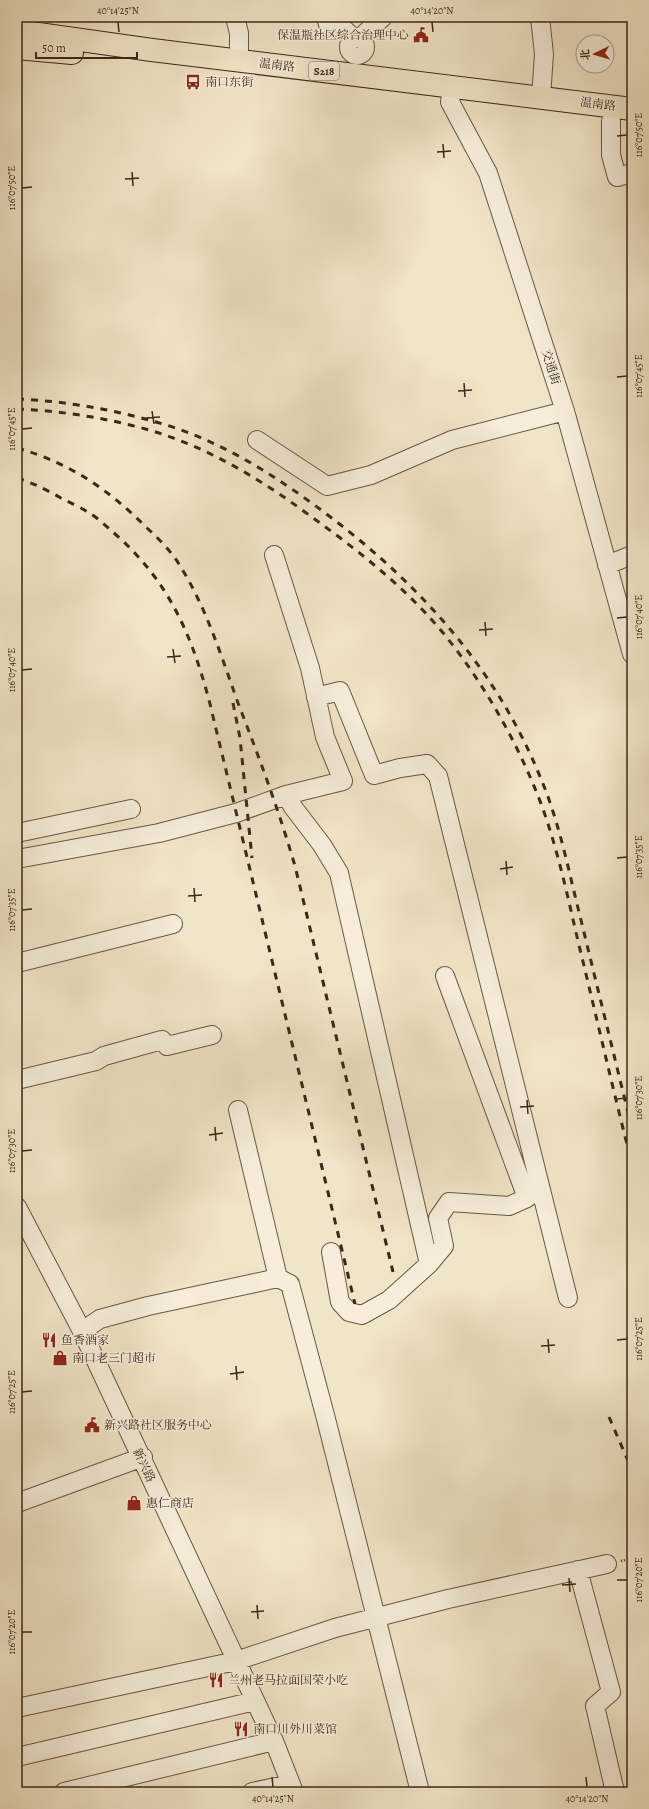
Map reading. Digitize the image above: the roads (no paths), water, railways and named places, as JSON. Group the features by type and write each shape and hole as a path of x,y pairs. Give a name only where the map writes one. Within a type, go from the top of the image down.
{"main road":[{"name":"温南路","path":"17,31 74,40 239,60 355,52 451,94 622,123"},
{"name":"温南路","path":"17,48 451,94 541,98 632,109"}],"street":[{"path":"235,17 239,33 239,60"},
{"path":"326,17 329,28 338,26 346,31 355,52 383,17"},
{"path":"540,17 544,54 541,98"},
{"name":"交通街","path":"451,94 488,173 565,411 632,654"},
{"path":"622,123 611,155 617,176 632,173"},
{"path":"257,440 327,486 371,475 452,440 565,411"},
{"path":"17,859 160,833 236,813 286,795 343,781 325,737 310,668 274,555"},
{"path":"607,565 632,555"},
{"path":"316,697 340,691 374,775 400,768 427,764 438,776 534,1194"},
{"path":"286,795 293,807 322,845 339,873 429,1264"},
{"path":"17,833 131,809"},
{"path":"17,963 173,924"},
{"path":"445,976 534,1194 568,1298"},
{"path":"17,1080 96,1061 104,1056 162,1040 167,1046 212,1035"},
{"path":"238,1110 278,1278"},
{"path":"331,1252 340,1302 349,1312 362,1315 389,1300 429,1264 444,1246 438,1218 449,1202 509,1206 534,1194"},
{"name":"新兴路","path":"18,1210 82,1331 274,1741 292,1788"},
{"path":"82,1331 100,1319 148,1306 278,1278 290,1284 325,1415 420,1792"},
{"path":"17,1503 143,1457"},
{"path":"17,1708 236,1660 335,1628 448,1599 607,1564"},
{"path":"578,1570 611,1692 595,1706 615,1792"},
{"path":"17,1757 255,1701"},
{"path":"64,1792 274,1741"},
{"path":"252,1792 292,1788"}],"railway":[{"path":"17,399 70,404 139,417 177,429 219,446 258,467 295,491 349,532 384,561 417,592 447,625 475,660 500,698 522,737 548,796 564,849 632,1129"},
{"path":"17,409 71,414 142,428 179,440 219,458 292,502 365,557 417,604 448,639 488,696 511,737 522,758 540,801 552,835 632,1164"},
{"path":"17,448 54,461 87,479 118,501 170,552 182,569 199,601 213,634 261,764 295,866 393,1272"},
{"path":"17,478 40,487 84,510 97,518 114,533 133,551 163,589 185,630 194,652 209,700 355,1304"},
{"path":"233,703 240,738 252,858"},
{"path":"609,1417 632,1470"}],"place":[{"name":"保温瓶社区综合治理中心","path":"421,35"},
{"name":"南口东街","path":"193,82"},
{"name":"鱼香酒家","path":"49,1340"},
{"name":"南口老三门超市","path":"60,1358"},
{"name":"新兴路社区服务中心","path":"92,1425"},
{"name":"惠仁商店","path":"134,1503"},
{"name":"兰州老马拉面国荣小吃","path":"216,1680"},
{"name":"南口川外川菜馆","path":"241,1729"}]}
